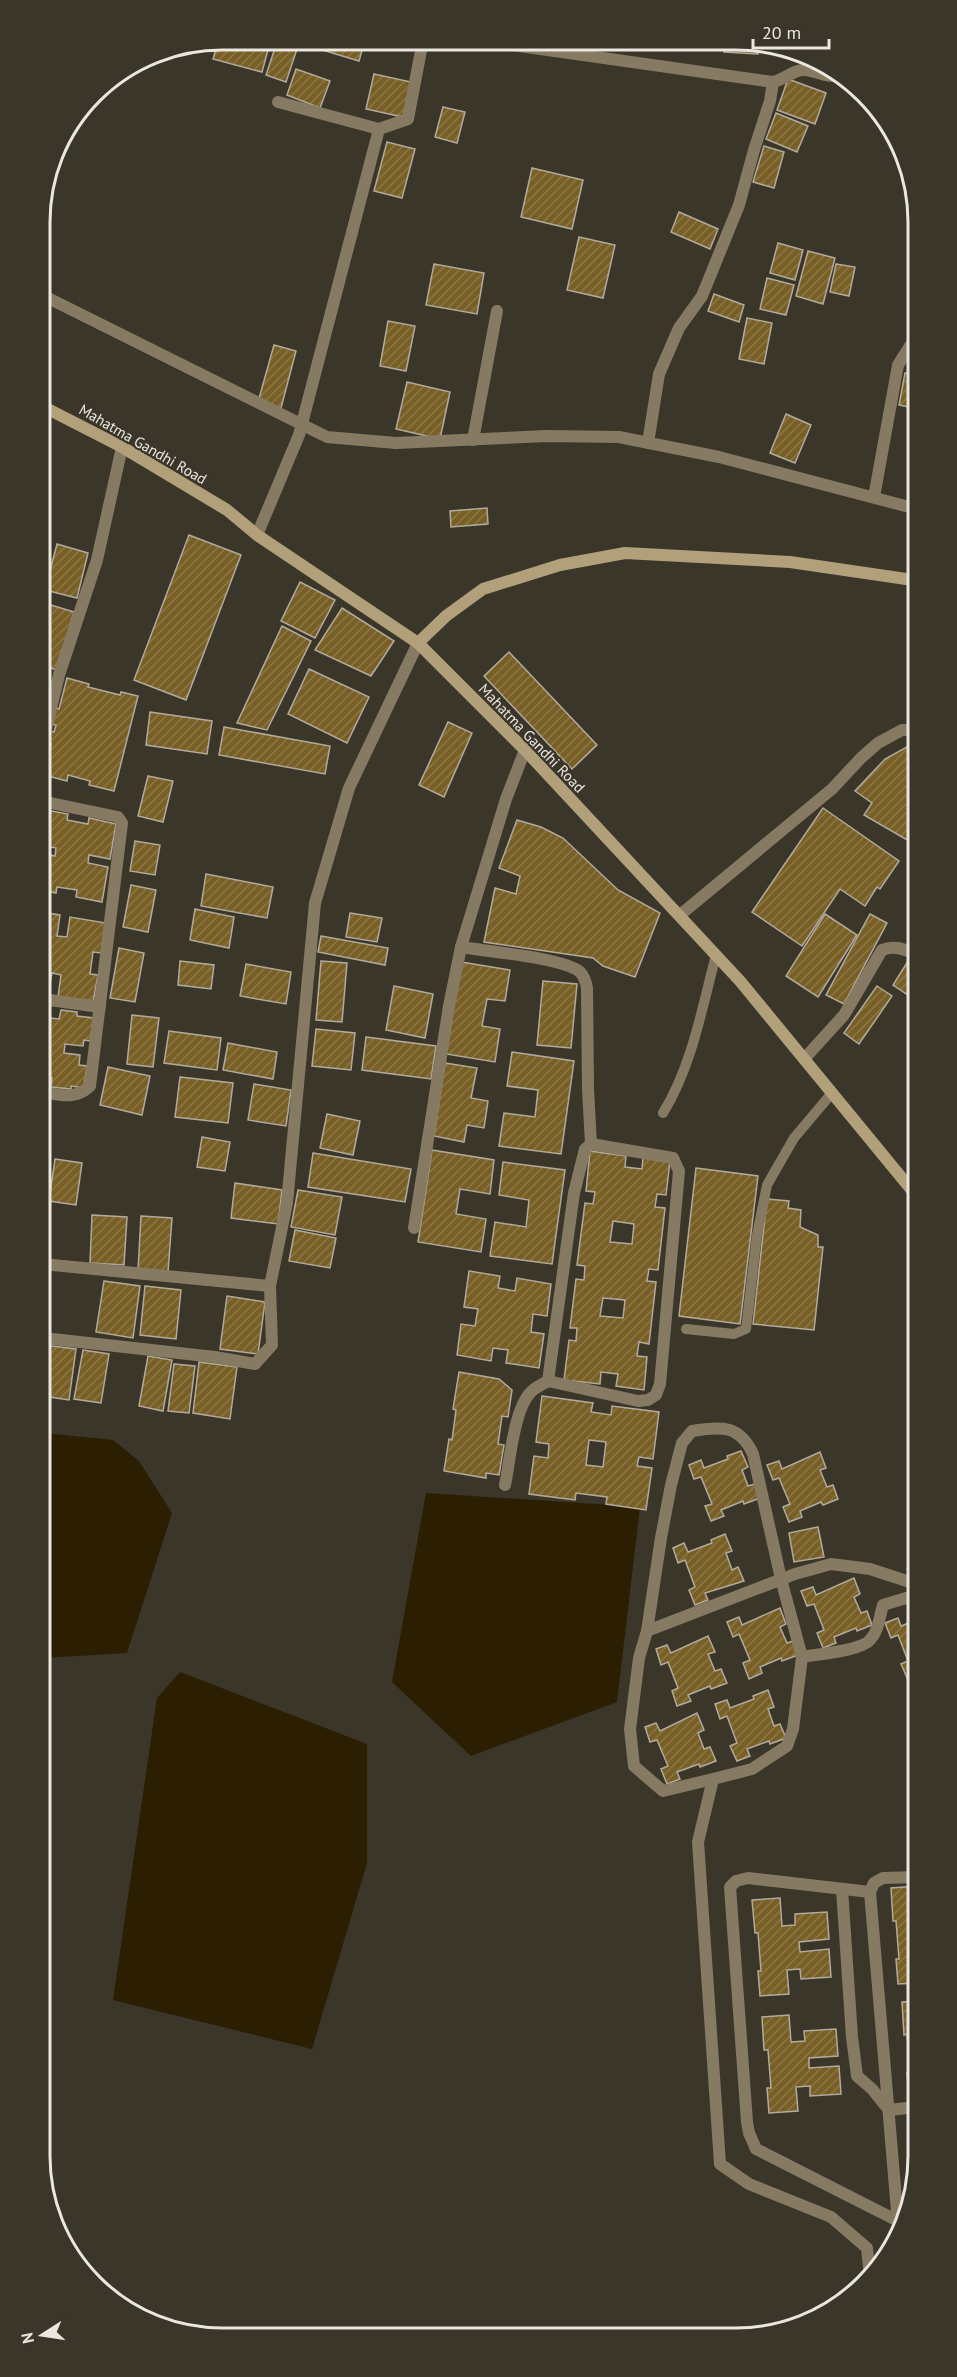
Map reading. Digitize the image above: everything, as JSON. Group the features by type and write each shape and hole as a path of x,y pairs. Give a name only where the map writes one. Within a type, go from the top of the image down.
{"main road":[{"name":"Mahatma Gandhi Road","path":"50,410 122,447 227,510 257,535 418,643 525,750 680,915 804,1059 908,1185"},
{"path":"418,643 446,616 483,589 560,565 625,553 790,562 908,579"}],"street":[{"path":"278,102 379,129 408,119 421,50"},
{"path":"547,50 773,82 784,80 793,73 804,70 826,75"},
{"path":"648,443 659,374 679,328 702,296 739,205 770,101 773,82"},
{"path":"257,535 300,430 379,129"},
{"path":"50,299 300,430 327,437 396,443 597,436 719,457 908,507"},
{"path":"472,440 497,311"},
{"path":"874,497 898,365 908,349"},
{"path":"50,711 58,675 97,560 122,447"},
{"path":"49,1339 215,1357 255,1364 272,1345 270,1286 286,1203 315,903 349,788 418,643"},
{"path":"680,915 832,789 878,743 902,730 908,730"},
{"path":"414,1228 449,1006 461,947 506,799 525,750"},
{"path":"50,803 118,817 122,823 90,1086 82,1094 66,1096 50,1093"},
{"path":"461,947 556,962 578,970 584,977 587,988 591,1144"},
{"path":"804,1059 844,1015 882,950 896,947 908,951"},
{"path":"50,1000 100,1007"},
{"path":"505,1485 520,1412 532,1390 548,1381 638,1401 648,1400 656,1395 660,1384 679,1171 673,1158 591,1144 585,1149 574,1193 548,1381"},
{"path":"49,1265 270,1286"},
{"path":"720,1428 735,1432 747,1440 753,1454 781,1579 802,1657 793,1729 787,1746 752,1769 663,1791 634,1766 630,1729 639,1658 647,1630 671,1485 682,1443 692,1431 720,1428"},
{"path":"647,1630 781,1579 831,1564 870,1569 907,1581"},
{"path":"802,1657 859,1646 868,1642 879,1625 883,1605 907,1597"},
{"path":"713,1779 698,1842 720,2164 749,2184 831,2217 867,2248 869,2264"},
{"path":"897,2213 870,1892 874,1883 883,1878 907,1877"},
{"path":"870,1892 748,1878 736,1881 730,1887 747,2122 748,2133 756,2149 895,2219"},
{"path":"842,1889 852,2037 857,2076 872,2089 889,2110"},
{"path":"889,2110 907,2108"}],"lane":[{"path":"663,1113 672,1099 691,1048 716,955"},
{"path":"686,1329 734,1334 746,1329 757,1235 767,1185 794,1138 832,1093"}],"shaded area":[{"path":"49,1434 113,1440 139,1461 172,1513 127,1653 49,1658"},
{"path":"426,1493 640,1507 617,1702 471,1756 392,1682"},
{"path":"180,1672 367,1744 367,1863 312,2049 113,2000 157,1698"}],"building":[{"path":"216,50 268,50 262,72 213,59"},
{"path":"274,50 297,50 286,82 266,75"},
{"path":"322,50 362,50 359,61"},
{"path":"724,50 758,51 758,54 724,52"},
{"path":"296,69 330,81 320,108 287,95"},
{"path":"374,74 411,82 403,117 366,109"},
{"path":"788,79 826,93 815,124 777,110"},
{"path":"443,107 465,112 457,143 435,137"},
{"path":"776,113 808,126 797,152 766,139"},
{"path":"387,142 415,149 402,198 374,191"},
{"path":"764,146 784,152 774,188 753,182"},
{"path":"532,168 583,180 572,229 521,217"},
{"path":"679,212 718,229 710,249 671,232"},
{"path":"579,237 615,245 603,298 567,290"},
{"path":"778,243 803,250 795,280 770,273"},
{"path":"808,251 835,258 823,304 796,296"},
{"path":"434,264 484,273 477,314 426,305"},
{"path":"836,264 855,267 849,296 830,292"},
{"path":"767,278 794,285 786,315 760,309"},
{"path":"714,294 744,305 739,322 708,311"},
{"path":"747,318 772,323 764,364 739,359"},
{"path":"388,321 415,326 406,371 380,366"},
{"path":"274,345 296,351 281,408 258,402"},
{"path":"905,373 908,373 908,407 899,405"},
{"path":"407,382 450,392 440,439 396,429"},
{"path":"786,414 811,425 795,463 770,453"},
{"path":"487,508 488,524 451,527 450,511"},
{"path":"189,535 241,555 186,700 134,680"},
{"path":"57,544 88,553 77,598 50,591 50,572"},
{"path":"300,582 335,600 315,638 281,621"},
{"path":"50,605 74,612 57,670 50,668"},
{"path":"342,608 394,641 371,676 315,650"},
{"path":"282,626 311,641 267,730 237,723"},
{"path":"509,652 597,745 572,769 484,676"},
{"path":"309,669 369,697 347,743 288,714"},
{"path":"67,678 89,684 88,687 120,695 121,692 138,696 114,791 89,785 90,781 68,775 67,781 50,776 50,732 54,732 56,725 52,724 56,708 59,709"},
{"path":"150,712 212,721 207,754 146,745"},
{"path":"448,722 472,733 444,797 419,785"},
{"path":"224,727 330,746 325,774 219,755"},
{"path":"908,746 908,840 864,815 872,803 855,791 885,759"},
{"path":"148,776 173,781 163,822 138,816"},
{"path":"823,808 899,861 880,889 877,887 865,906 840,889 802,946 752,912"},
{"path":"50,811 68,814 67,820 88,824 89,818 116,824 110,859 89,855 88,863 108,867 102,902 76,897 77,890 57,887 56,893 50,892 50,855 55,856 56,848 50,847"},
{"path":"517,820 541,827 563,838 618,890 660,913 635,977 603,966 593,958 484,942 495,888 516,894 520,876 499,868"},
{"path":"135,841 160,845 155,875 130,871"},
{"path":"206,874 273,887 267,918 201,906"},
{"path":"131,885 156,890 148,932 123,927"},
{"path":"195,909 234,917 229,948 190,940"},
{"path":"50,913 60,915 57,936 67,937 70,917 106,923 101,953 93,952 90,974 98,975 93,1003 58,997 61,975 52,973 50,986"},
{"path":"350,913 382,918 377,942 346,937"},
{"path":"825,914 857,935 818,997 786,976"},
{"path":"870,914 887,923 844,1004 826,995"},
{"path":"321,936 388,948 385,965 318,952"},
{"path":"119,948 144,953 135,1002 110,998"},
{"path":"180,961 214,965 211,989 178,985"},
{"path":"321,961 347,963 342,1022 316,1020"},
{"path":"461,962 510,970 505,1001 487,999 482,1026 500,1029 495,1062 446,1054"},
{"path":"908,962 908,995 893,985"},
{"path":"246,964 291,972 286,1004 240,996"},
{"path":"543,981 577,984 571,1048 537,1045"},
{"path":"394,986 433,994 425,1038 386,1030"},
{"path":"877,986 892,996 859,1044 844,1033"},
{"path":"61,1010 77,1012 77,1016 94,1018 90,1041 84,1040 83,1046 65,1044 64,1053 80,1055 79,1065 87,1066 84,1088 51,1087 50,1018 59,1019"},
{"path":"132,1015 159,1018 153,1067 127,1064"},
{"path":"316,1029 355,1033 351,1070 312,1066"},
{"path":"169,1031 221,1038 217,1070 164,1063"},
{"path":"366,1037 436,1046 431,1079 362,1070"},
{"path":"228,1043 277,1052 273,1079 223,1070"},
{"path":"512,1052 574,1061 561,1154 499,1146 504,1113 535,1117 538,1090 507,1086"},
{"path":"445,1063 477,1068 471,1098 488,1101 484,1128 467,1125 464,1142 434,1136"},
{"path":"108,1067 150,1076 142,1115 100,1105"},
{"path":"180,1077 233,1083 228,1123 175,1117"},
{"path":"254,1084 291,1090 286,1126 248,1120"},
{"path":"327,1114 360,1121 353,1155 320,1148"},
{"path":"202,1137 230,1142 225,1171 197,1167"},
{"path":"432,1150 494,1160 490,1194 460,1189 456,1214 486,1219 481,1252 418,1242"},
{"path":"590,1151 626,1156 625,1167 642,1169 643,1158 670,1161 666,1195 657,1194 655,1207 665,1208 658,1270 649,1269 647,1281 656,1282 649,1344 639,1342 637,1356 647,1357 644,1390 616,1386 618,1374 601,1372 600,1384 564,1380 569,1340 576,1341 577,1328 570,1328 576,1279 584,1280 585,1266 577,1265 585,1203 593,1204 595,1192 586,1191","holes":["613,1221 634,1224 632,1244 610,1242","603,1298 625,1300 623,1318 600,1316"]},
{"path":"313,1153 411,1169 405,1202 308,1187"},
{"path":"55,1159 82,1163 76,1205 49,1201"},
{"path":"503,1162 565,1170 552,1264 490,1256 495,1222 526,1227 529,1200 499,1195"},
{"path":"696,1168 758,1176 740,1324 679,1316"},
{"path":"235,1183 282,1190 278,1224 231,1218"},
{"path":"298,1190 342,1197 335,1235 291,1227"},
{"path":"767,1199 789,1201 788,1208 801,1210 800,1227 818,1235 818,1247 823,1247 814,1330 753,1324"},
{"path":"92,1215 127,1217 124,1265 90,1263"},
{"path":"141,1216 172,1218 168,1272 138,1270"},
{"path":"295,1230 336,1238 330,1268 289,1261"},
{"path":"469,1271 500,1276 498,1288 515,1291 517,1278 551,1284 547,1316 533,1314 531,1332 544,1334 539,1368 506,1363 508,1350 493,1348 491,1361 457,1355 461,1324 475,1326 478,1309 464,1307"},
{"path":"104,1281 140,1286 133,1338 96,1332"},
{"path":"145,1286 181,1290 176,1339 140,1335"},
{"path":"227,1296 265,1302 258,1354 220,1349"},
{"path":"49,1346 76,1349 69,1400 49,1397"},
{"path":"83,1350 109,1354 101,1403 74,1399"},
{"path":"148,1356 172,1360 163,1411 139,1406"},
{"path":"199,1362 237,1367 230,1419 193,1413"},
{"path":"174,1364 195,1366 189,1413 168,1411"},
{"path":"459,1372 499,1379 512,1390 508,1417 502,1416 498,1444 504,1445 499,1475 486,1473 486,1478 444,1471 449,1439 452,1440 456,1410 453,1409"},
{"path":"542,1396 593,1403 591,1412 611,1415 612,1406 659,1412 653,1459 639,1457 637,1466 652,1468 646,1510 606,1504 607,1497 576,1493 575,1500 529,1494 534,1456 548,1458 549,1444 536,1442","holes":["589,1440 606,1442 603,1467 586,1465"]},
{"path":"741,1451 748,1467 742,1470 748,1486 755,1484 760,1498 744,1504 743,1501 721,1510 724,1516 711,1521 705,1506 712,1504 701,1477 694,1479 689,1465 701,1460 704,1468 728,1459 727,1456"},
{"path":"820,1452 826,1468 820,1470 827,1487 833,1485 838,1499 823,1505 821,1502 800,1511 802,1517 789,1522 783,1507 790,1504 779,1478 773,1480 767,1465 779,1461 782,1469"},
{"path":"818,1527 824,1557 794,1562 789,1533"},
{"path":"725,1534 732,1551 726,1553 732,1570 738,1567 744,1581 705,1593 708,1600 695,1605 689,1590 695,1587 685,1560 678,1563 673,1548 684,1543 688,1552 712,1543 711,1540"},
{"path":"854,1578 860,1594 854,1597 861,1613 867,1611 872,1625 857,1631 856,1628 834,1637 836,1643 823,1648 817,1633 824,1630 814,1604 807,1606 801,1591 813,1587 816,1595"},
{"path":"780,1608 786,1624 780,1627 787,1643 793,1641 798,1655 782,1661 781,1658 760,1667 762,1673 749,1679 743,1663 750,1660 739,1634 733,1637 727,1622 739,1617 742,1625"},
{"path":"898,1618 901,1626 907,1623 907,1659 898,1635 891,1638 885,1623"},
{"path":"708,1636 715,1652 708,1654 715,1671 721,1669 727,1683 711,1689 710,1686 688,1695 691,1701 677,1706 672,1691 678,1688 668,1662 661,1665 656,1649 667,1645 671,1653"},
{"path":"907,1661 907,1678 901,1664"},
{"path":"768,1690 774,1707 768,1709 774,1726 780,1724 786,1738 747,1749 750,1756 737,1761 730,1746 737,1743 727,1716 720,1719 715,1704 727,1700 730,1708 754,1699 753,1696"},
{"path":"697,1713 704,1730 698,1733 704,1749 710,1747 716,1761 677,1772 680,1779 667,1784 661,1769 668,1766 657,1740 650,1742 645,1727 656,1723 660,1731"},
{"path":"907,1887 907,1984 898,1984 896,1959 899,1959 891,1888"},
{"path":"780,1898 782,1926 795,1925 795,1914 827,1912 829,1939 799,1942 800,1952 829,1949 831,1977 801,1979 800,1969 787,1970 789,1994 760,1996 758,1933 755,1933 752,1900"},
{"path":"902,2002 907,2002 907,2035 904,2035"},
{"path":"789,2015 791,2042 805,2041 804,2031 836,2029 838,2056 809,2058 809,2068 839,2066 841,2094 810,2096 810,2086 796,2087 798,2111 769,2113 767,2088 771,2088 768,2050 764,2050 762,2017"}]}
